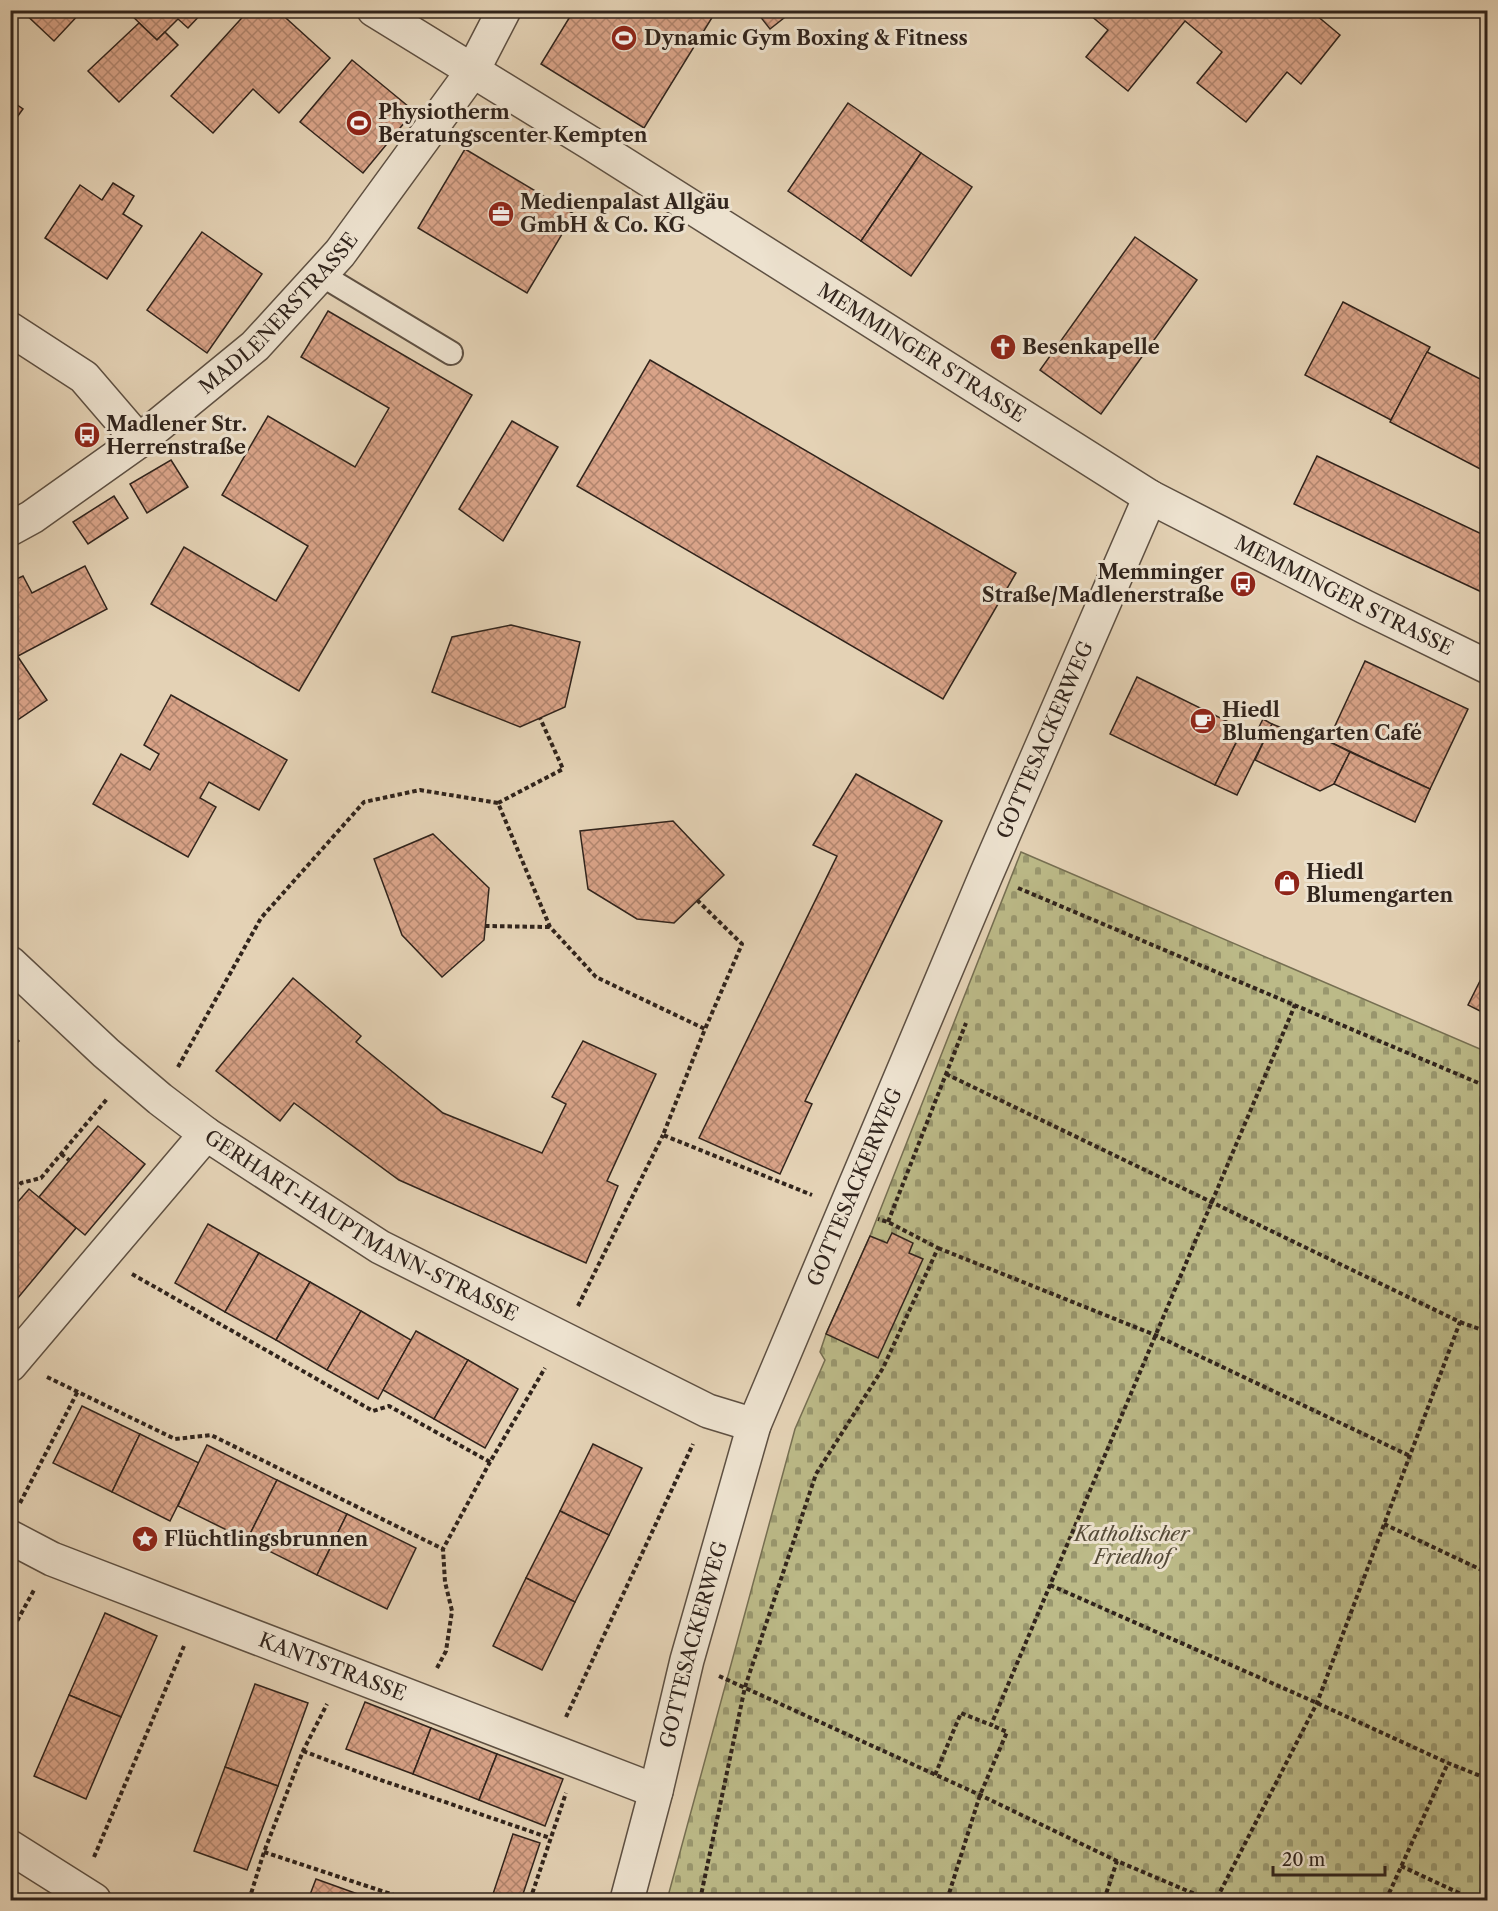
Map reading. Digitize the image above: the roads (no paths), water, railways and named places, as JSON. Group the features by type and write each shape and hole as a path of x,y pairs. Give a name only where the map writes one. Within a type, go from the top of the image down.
{"street":[{"name":"MEMMINGER STRASSE","path":"374,10 592,144 1150,497 1488,667"},
{"name":"MADLENERSTRASSE","path":"10,529 32,517 139,441 255,345 340,253 472,72 504,10"},
{"path":"10,329 84,378 139,441"},
{"name":"GOTTESACKERWEG","path":"627,1900 687,1660 754,1425 986,875 1150,497"},
{"name":"GERHART-HAUPTMANN-STRASSE","path":"10,963 160,1099 206,1134 380,1247 708,1411 754,1425"},
{"path":"12,1363 206,1134"},
{"name":"KANTSTRASSE","path":"13,1524 52,1559 656,1791"},
{"path":"10,1847 87,1896"}],"lane":[{"path":"320,274 451,353"}],"place":[{"name":"Dynamic Gym Boxing & Fitness","path":"624,38"},
{"name":"Physiotherm Beratungscenter Kempten","path":"359,123"},
{"name":"Medienpalast Allgäu GmbH & Co. KG","path":"501,214"},
{"name":"Besenkapelle","path":"1003,347"},
{"name":"Madlener Str. Herrenstraße","path":"87,435"},
{"name":"Memminger Straße/Madlenerstraße","path":"1243,584"},
{"name":"Hiedl Blumengarten Café","path":"1203,721"},
{"name":"Hiedl Blumengarten","path":"1287,883"},
{"name":"Flüchtlingsbrunnen","path":"145,1539"}],"park label":[{"name":"Katholischer Friedhof","path":"1132,1546"}]}
